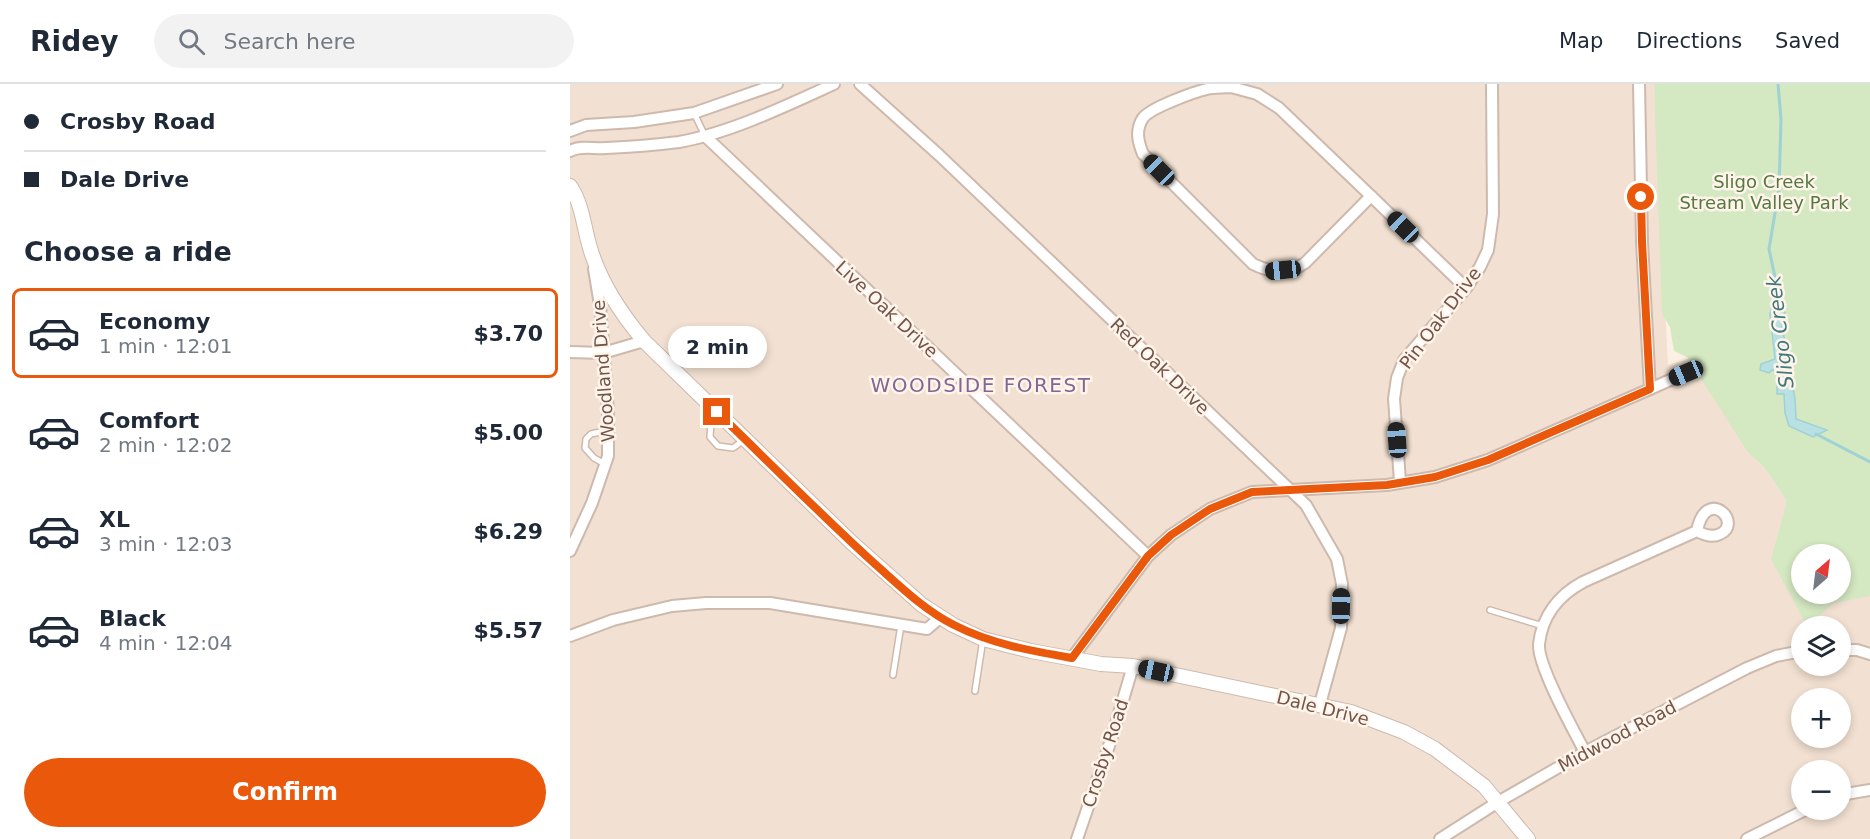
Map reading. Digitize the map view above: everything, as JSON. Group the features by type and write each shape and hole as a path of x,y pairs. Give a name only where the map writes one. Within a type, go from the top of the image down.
{"street":[{"path":"777,84 694,113 634,122 586,124 570,133 574,149 653,145 705,136 780,109 834,84"},
{"name":"Red Oak Drive","path":"860,84 939,155 1306,505 1337,559 1342,584 1341,628 1320,704"},
{"name":"Pin Oak Drive","path":"1400,481 1394,399 1397,378 1404,360 1466,288 1488,250 1493,214 1492,84"},
{"path":"1640,84 1642,242 1650,389"},
{"path":"1371,196 1305,263 1296,269 1269,272 1253,264 1143,154 1137,141 1139,128 1143,118 1153,110 1209,89 1231,87 1257,94 1279,108 1371,196 1466,288"},
{"name":"Live Oak Drive","path":"705,136 1148,556"},
{"name":"Dale Drive","path":"570,186 586,229 592,256 616,304 644,341 851,542 922,605 953,625 983,639 1089,662 1095,657 1114,665 1132,666 1320,704 1351,712 1404,732 1435,749 1484,786 1528,839"},
{"name":"Woodland Drive","path":"570,551 592,503 608,456 609,430 600,305 592,256"},
{"path":"570,352 603,353 644,341"},
{"path":"1072,658 1148,556 1171,535 1210,509 1252,492 1387,485 1400,481 1435,477 1488,460 1686,373"},
{"path":"1585,752 1559,702 1538,646 1551,608 1568,590 1697,531"},
{"path":"570,636 613,620 672,606 706,603 770,603 927,629 941,617"},
{"path":"1851,650 1870,654"},
{"name":"Midwood Road","path":"1440,839 1497,802 1585,752 1748,669 1776,656 1791,653"},
{"name":"Crosby Road","path":"1077,839 1112,737 1132,666"},
{"path":"1851,793 1870,790"},
{"path":"1747,839 1791,817"}],"lane":[{"path":"694,113 705,136"},
{"path":"717,412 711,423 710,437 718,446 734,448 745,439"},
{"path":"605,464 594,458 585,448 586,439 591,434 609,430"},
{"path":"1490,610 1543,626"},
{"path":"894,675 902,625"},
{"path":"975,691 983,639"}],"shaded area":[{"path":"570,84 1654,84 1668,365 1691,358 1806,497 1778,557 1791,582 1791,604 1803,604 1805,608 1815,604 1851,604 1851,594 1870,595 1870,839 570,839"}],"green space":[{"name":"Sligo Creek Stream Valley Park","path":"1654,84 1870,84 1870,596 1851,600 1851,544 1791,544 1791,596 1771,559 1787,501 1765,468 1747,451 1687,357 1674,351 1670,327 1662,314"},
{"name":"Sligo Creek Stream Valley Park","path":"1795,604 1833,604 1819,616 1802,616"}],"water":[{"path":"1773,302 1785,313 1782,326 1795,399 1796,419 1827,430 1813,437 1789,426 1785,413 1784,394 1777,394 1777,372 1772,370 1769,373 1760,370 1761,364 1775,359 1770,314"}],"waterway":[{"name":"Sligo Creek","path":"1778,84 1781,119 1779,189 1769,249 1779,296 1779,308"},
{"name":"Sligo Creek","path":"1816,434 1870,462"}],"district":[{"name":"WOODSIDE FOREST","path":"981,385"}],"route":[{"path":"717,412 851,542 922,605 953,625 983,639 1030,651 1072,658 1148,556 1171,535 1210,509 1252,492 1387,485 1400,481 1435,477 1488,460 1650,389 1641,197"}]}
